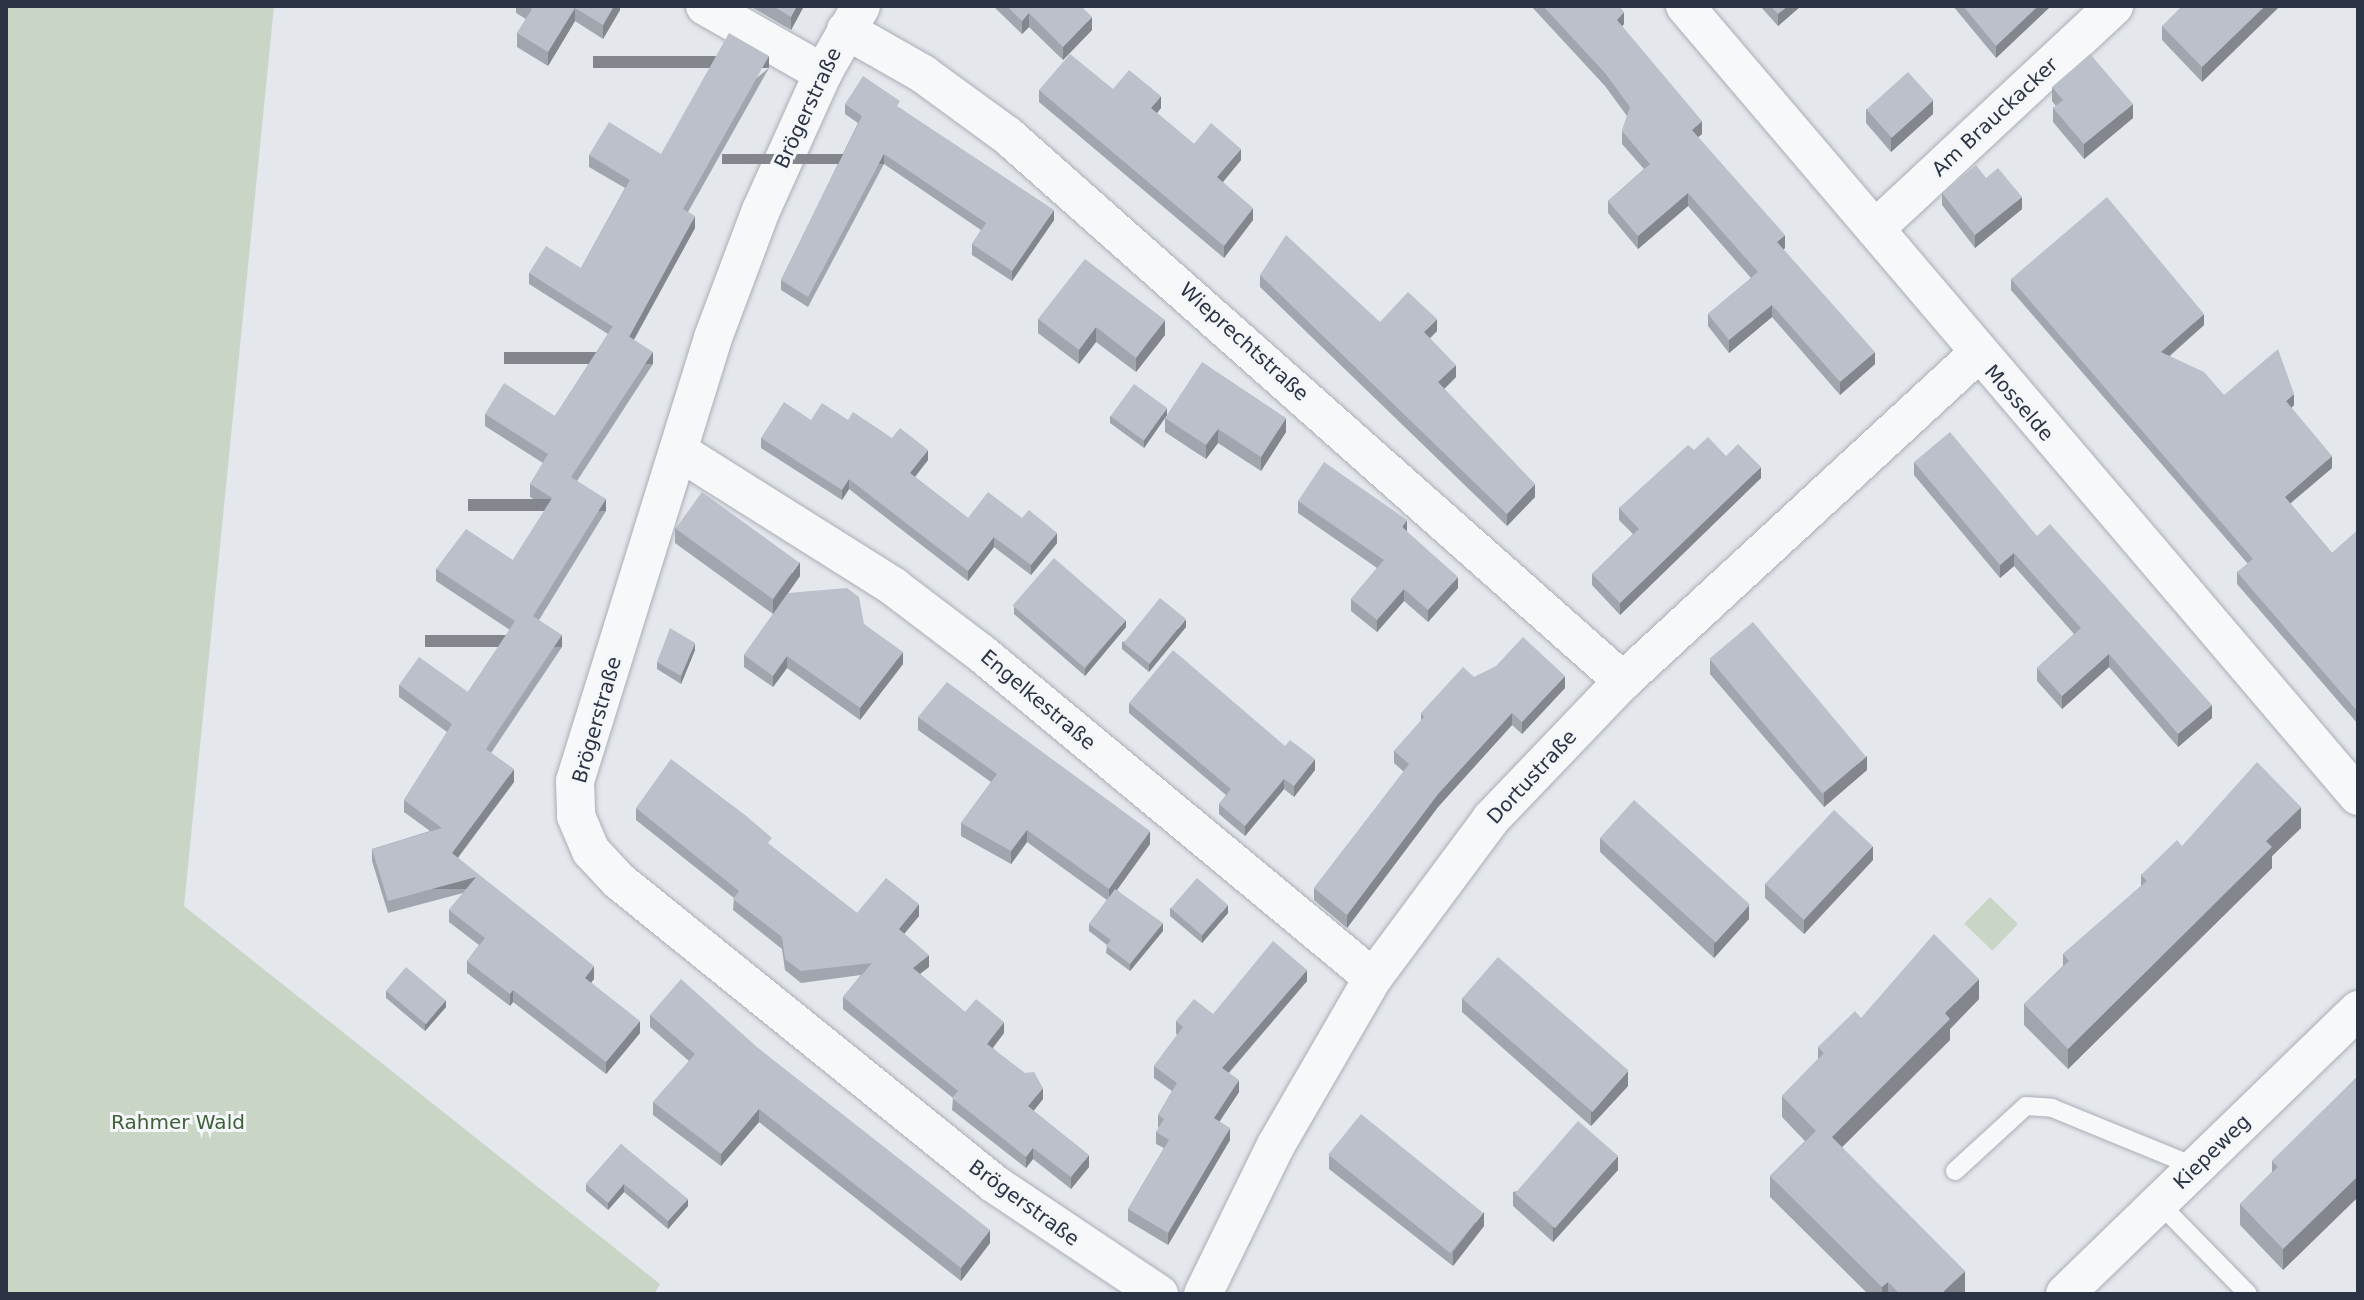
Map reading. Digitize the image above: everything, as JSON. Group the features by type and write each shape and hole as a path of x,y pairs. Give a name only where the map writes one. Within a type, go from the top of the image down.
{"street":[{"path":"705,6 823,73"},
{"name":"Mosselde","path":"1685,6 1977,354 2358,796"},
{"name":"Am Brauckacker","path":"1875,229 2114,6"},
{"name":"Brögerstraße","path":"853,18 823,73 761,210 713,338 575,781 576,816 591,851 619,881 993,1183 1159,1294"},
{"name":"Wieprechtstraße","path":"853,18 1008,136 1623,681"},
{"name":"Dortustraße","path":"1203,1294 1276,1145 1373,978 1491,819 1623,681 1977,354"},
{"name":"Engelkestraße","path":"680,452 894,587 981,653 1373,978"},
{"name":"Kiepeweg","path":"2065,1294 2358,1010"}],"lane":[{"path":"1955,1171 2026,1106 2052,1108 2196,1167"},
{"path":"2159,1203 2248,1294"}],"green space":[{"name":"Rahmer Wald","path":"6,6 274,6 184,906 660,1284 654,1294 6,1294"},
{"path":"1990,897 2018,924 1992,951 1964,924"}],"building":[{"path":"526,6 614,6 603,25 575,8 548,52 517,33 532,9"},
{"path":"773,6 797,6 791,17"},
{"path":"1007,6 1081,6 1092,17 1063,47 1029,13 1022,21"},
{"path":"1543,6 1619,6 1624,12 1617,20 1702,121 1692,130 1785,235 1777,242 1875,352 1840,382 1772,305 1729,340 1708,314 1758,272 1688,193 1638,236 1608,201 1650,164 1622,131 1630,107 1605,73"},
{"path":"1770,6 1788,6 1778,14"},
{"path":"1963,6 2038,6 1996,46"},
{"path":"2182,6 2265,6 2202,67 2162,26"},
{"path":"729,33 769,56 683,209 695,216 629,337 529,273 546,246 581,268 630,180 589,155 609,122 661,154"},
{"path":"1070,54 1113,89 1129,70 1161,96 1151,108 1194,144 1211,123 1241,149 1217,177 1253,208 1224,246 1039,90"},
{"path":"2090,54 2133,104 2084,144 2053,108 2063,100 2052,87"},
{"path":"1908,72 1933,100 1892,138 1866,109"},
{"path":"863,76 900,101 897,106 1054,210 1012,271 972,244 986,223 884,154 808,297 781,280 862,116 845,104"},
{"path":"1976,165 1986,178 1998,168 2022,197 1975,235 1942,193"},
{"path":"2107,197 2204,314 2161,352 2204,372 2224,395 2278,349 2294,394 2286,401 2332,456 2285,497 2332,553 2358,530 2358,712 2237,572 2253,559 2011,279"},
{"path":"1286,235 1380,322 1408,292 1437,319 1424,332 1456,365 1438,382 1535,484 1507,514 1260,275"},
{"path":"1085,259 1165,320 1136,358 1096,327 1079,350 1038,319"},
{"path":"613,326 653,352 571,477 606,499 533,616 562,635 486,749 514,769 452,853 594,966 585,978 640,1021 606,1062 513,990 510,994 467,961 485,938 449,910 476,877 388,901 372,849 442,828 404,800 452,724 399,685 419,657 468,692 515,621 436,569 466,529 513,560 552,498 530,484 548,454 485,414 504,383 555,416"},
{"path":"1202,362 1286,418 1261,457 1218,429 1206,445 1165,418"},
{"path":"1134,384 1167,408 1144,440 1110,416"},
{"path":"784,402 811,420 822,403 848,420 853,412 892,438 900,428 928,450 910,473 968,518 988,492 1022,518 1029,510 1057,533 1031,565 994,537 968,571 849,479 842,490 761,438"},
{"path":"1950,432 2037,536 2050,524 2212,705 2178,734 2109,654 2062,696 2037,668 2081,628 2014,553 2000,565 1914,462"},
{"path":"1708,437 1726,456 1738,444 1761,467 1620,603 1592,574 1639,529 1619,508 1688,445 1694,450"},
{"path":"1324,462 1407,520 1402,527 1458,577 1428,610 1404,589 1377,620 1351,599 1384,560 1298,501"},
{"path":"702,492 799,563 773,599 676,528"},
{"path":"1054,558 1126,620 1084,668 1013,606"},
{"path":"847,588 859,597 864,624 903,652 860,708 787,656 773,676 744,655 788,593"},
{"path":"1160,598 1186,619 1149,664 1123,643"},
{"path":"1753,622 1866,757 1822,793 1709,659"},
{"path":"670,628 695,643 681,676 657,662"},
{"path":"1523,637 1565,676 1522,722 1512,713 1438,794 1347,915 1314,888 1409,764 1394,751 1424,717 1421,713 1463,667 1474,677 1496,666"},
{"path":"1173,650 1285,746 1290,740 1315,759 1294,786 1284,779 1245,826 1219,804 1231,789 1129,703"},
{"path":"947,682 1150,831 1109,889 1027,830 1011,851 961,823 997,774 918,717"},
{"path":"671,759 745,815 772,838 768,843 857,913 886,878 919,904 899,929 929,955 913,968 965,1012 976,999 1004,1022 987,1044 1025,1073 1034,1072 1043,1088 1028,1106 1089,1155 1071,1177 1033,1148 1026,1157 952,1098 958,1091 843,997 872,963 801,971 785,959 782,937 733,899 739,891 636,808"},
{"path":"2257,762 2301,807 2266,841 2272,847 2068,1049 2024,1004 2069,961 2063,954 2147,881 2141,875 2177,840 2182,846"},
{"path":"1634,800 1750,904 1716,942 1600,838"},
{"path":"1834,810 1873,846 1804,920 1765,884"},
{"path":"1197,878 1228,905 1202,935 1171,908"},
{"path":"1115,889 1163,923 1130,964 1106,946 1111,940 1089,924"},
{"path":"1934,934 1979,979 1945,1013 1950,1019 1832,1137 1965,1271 1941,1294 1900,1294 1888,1282 1882,1287 1770,1176 1816,1131 1782,1096 1824,1053 1818,1047 1855,1011 1861,1018"},
{"path":"1273,941 1307,970 1222,1068 1239,1080 1214,1118 1230,1128 1168,1233 1128,1209 1169,1140 1156,1132 1164,1119 1158,1115 1177,1083 1154,1066 1183,1027 1176,1021 1194,999 1213,1014"},
{"path":"1498,957 1629,1070 1592,1112 1462,999"},
{"path":"406,967 446,1000 426,1024 386,991"},
{"path":"681,979 758,1048 990,1230 961,1268 759,1109 721,1154 653,1102 695,1054 650,1015"},
{"path":"2358,1076 2358,1176 2283,1249 2240,1204 2278,1167 2272,1161"},
{"path":"1361,1114 1483,1213 1450,1253 1328,1154"},
{"path":"1578,1121 1618,1156 1555,1228 1515,1193"},
{"path":"621,1144 688,1199 668,1221 624,1184 608,1203 586,1184"}]}
